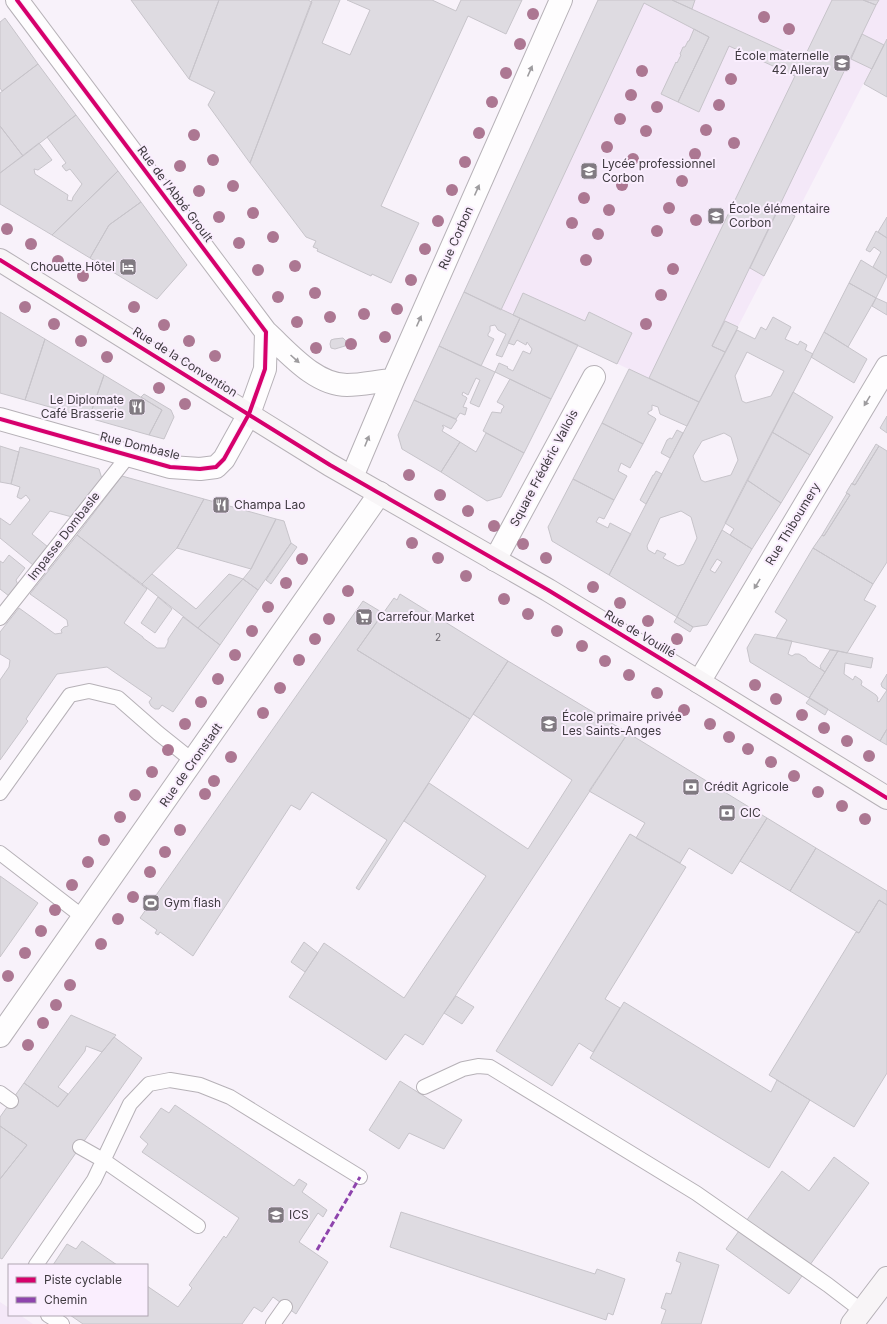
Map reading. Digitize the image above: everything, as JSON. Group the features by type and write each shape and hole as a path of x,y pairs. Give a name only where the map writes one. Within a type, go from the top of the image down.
{"main road":[{"name":"Rue de la Convention","path":"0,260 330,465 380,492"},
{"name":"Rue de Vouillé","path":"380,492 699,682 887,798"},
{"path":"857,1317 887,1278"}],"street":[{"name":"Rue de l'Abbé Groult","path":"17,0 266,332 311,373 327,381 346,385 393,380"},
{"name":"Rue Corbon","path":"352,477 393,380 561,0"},
{"path":"249,414 265,370 266,332"},
{"name":"Rue Thiboumery","path":"699,682 887,367"},
{"name":"Square Frédéric Vallois","path":"495,560 594,377"},
{"name":"Rue Dombasle","path":"0,419 170,467 200,469 216,467 224,459 249,414"},
{"name":"Rue de Cronstadt","path":"0,1036 194,761 380,492"}],"lane":[{"name":"Impasse Dombasle","path":"0,618 128,454"},
{"path":"0,793 70,695 90,691 118,698 158,733 194,761"},
{"path":"0,853 83,918"},
{"path":"424,1087 463,1069 478,1066 490,1067 696,1193 828,1285 857,1317"},
{"path":"37,1264 94,1180 130,1104 149,1084 170,1080 200,1085 230,1097 360,1177"},
{"path":"80,1147 103,1160 198,1226"},
{"path":"273,1324 284,1307"},
{"path":"50,1316 62,1324"}],"shaded area":[{"path":"598,0 887,0 887,38 699,402 464,292"},
{"path":"0,1302 8,1307 8,1316 21,1316 33,1324 0,1324"}],"building":[{"path":"131,0 219,0 189,79"},
{"path":"219,0 308,0 312,2 250,163 208,105 215,92 189,79"},
{"path":"312,0 340,0 322,43 350,55 370,10 347,0 432,0 456,11 461,0 522,0 506,34 468,16 381,206 419,223 391,283 372,274 371,276 317,251 318,249 313,247 316,241 306,237 250,163"},
{"path":"598,0 672,0 803,60 832,0 863,0 876,5 712,346 725,352 699,402 649,378 795,76 729,46 699,112 678,102 709,37 644,3 501,310 464,292"},
{"path":"672,0 695,0 692,9"},
{"path":"863,0 879,0 876,5"},
{"path":"5,18 38,64 2,91 0,88 0,22"},
{"path":"694,29 709,37 678,102 661,94 676,62 677,63 681,55 680,54 683,47 685,47 689,41"},
{"path":"862,34 884,45 872,69 851,59"},
{"path":"887,39 887,97 864,84"},
{"path":"38,64 76,115 23,156 0,126 0,93"},
{"path":"76,115 118,171 52,235 0,204 0,173 39,143 52,160 38,170 34,169 35,174 68,195 67,200 72,201 82,184 70,169 66,171 62,166 66,163 47,137"},
{"path":"0,126 23,156 0,173"},
{"path":"118,171 141,202 109,225 90,258 52,235"},
{"path":"141,202 187,265 157,299 90,258 109,225"},
{"path":"779,208 795,216 764,276 750,268"},
{"path":"887,217 887,238 878,232"},
{"path":"876,231 887,238 887,276 873,267 881,252 874,247 870,252 866,250"},
{"path":"861,260 887,276 876,298 849,283"},
{"path":"849,283 876,298 848,347 824,332"},
{"path":"464,292 520,318 502,357 496,355 506,334 498,330 495,325 490,326 488,336 494,339 481,366 439,346"},
{"path":"523,293 585,321 589,312 632,333 617,364 513,315"},
{"path":"876,298 887,303 887,315 872,306"},
{"path":"0,312 45,339 25,400 0,393"},
{"path":"773,317 791,327 785,339 798,345 800,341 807,345 805,350 813,354 677,617 609,575 737,330 755,339 761,327 766,330","holes":["747,352 784,371 771,396 746,403 742,401 735,376","724,433 731,437 738,460 731,475 705,482 701,480 693,456 702,441","681,511 691,517 697,538 684,564 678,566 663,558 666,554 657,550 655,554 648,550 647,546 660,518"]},
{"path":"520,318 578,345 551,399 495,372 499,363 513,371 523,351 530,354 532,349 527,342 526,345 517,340 514,345 508,343"},
{"path":"725,321 738,327 725,352 712,346"},
{"path":"824,332 867,359 854,383 811,357"},
{"path":"343,338 346,341 345,346 335,349 331,348 331,340"},
{"path":"45,339 104,375 89,418 25,400"},
{"path":"439,346 495,372 479,407 470,403 480,380 476,378 468,395 463,392 462,395 467,398 463,407 467,408 465,415 460,413 456,419 414,400"},
{"path":"629,369 699,402 687,426 660,414 658,407 652,405 652,410 648,412 648,414 656,419 643,444 602,423"},
{"path":"104,375 162,410 149,435 89,418"},
{"path":"510,379 551,399 524,453 483,431 492,412 501,413 504,407 497,402"},
{"path":"793,392 833,417 810,455 772,432"},
{"path":"144,394 171,410 174,417 164,439 149,435 162,410 141,397"},
{"path":"414,400 457,420 451,429 443,425 442,426 444,427 442,431 460,442 441,472 402,449 398,435"},
{"path":"887,416 887,433 880,428"},
{"path":"602,423 643,444 630,468 621,463 618,471 627,476 614,500 573,479"},
{"path":"677,430 683,433 670,458 661,453 667,440 670,438 672,439"},
{"path":"772,432 810,455 781,503 747,480"},
{"path":"486,433 524,453 501,497 487,501 441,472 460,442 476,452"},
{"path":"876,444 879,446 855,485 852,484"},
{"path":"0,446 19,452 11,484 0,482"},
{"path":"879,446 887,451 887,562 873,584 813,548 822,535 824,536 850,495 846,493 852,483 855,485"},
{"path":"20,447 99,469 102,479 72,517 50,511 32,534 48,547 33,565 0,538 0,518 10,525 30,500 26,495 21,499 17,497 20,487 11,484"},
{"path":"656,471 662,474 646,504 640,500"},
{"path":"122,476 204,499 177,548 142,584 77,535"},
{"path":"573,479 614,500 604,519 599,517 596,522 608,528 610,523 631,534 609,575 552,541 548,527"},
{"path":"747,480 781,503 752,549 730,535 734,529 725,523"},
{"path":"847,493 850,495 824,536 822,535"},
{"path":"204,499 276,519 251,569 177,548"},
{"path":"276,519 284,521 291,543 258,590 243,579 251,569"},
{"path":"722,530 752,549 707,625 693,627 677,617","holes":["717,559 722,562 715,573 710,570"]},
{"path":"77,535 147,589 124,623 143,638 157,648 165,648 168,639 183,617 220,645 173,712 162,705 159,709 155,709 149,702 152,698 107,667 57,674 26,719 28,721 0,760 0,680 9,667 10,660 0,654 0,632 19,608 55,634 62,633 61,630 68,626 67,620 30,594"},
{"path":"291,543 297,547 271,584 266,580"},
{"path":"813,548 873,584 864,600 876,606 847,653 776,638 787,620 775,612"},
{"path":"9,555 25,568 16,580 18,585 9,596 0,589 0,561 3,563"},
{"path":"152,574 196,609 229,574 243,579 198,628 142,584"},
{"path":"243,579 258,590 220,645 198,628"},
{"path":"400,594 508,661 470,719 357,650 394,598 397,600"},
{"path":"158,597 172,609 155,633 141,623"},
{"path":"363,601 383,613 357,650 470,719 359,890 356,888 387,840 312,792 300,810 291,805 193,956 160,932 158,935 155,933 157,930 140,918"},
{"path":"677,617 693,627 690,632 674,622"},
{"path":"755,634 792,641 788,654 792,656 799,654 825,672 809,698 750,662 747,648"},
{"path":"830,650 838,651 825,672 820,668 820,666"},
{"path":"838,651 873,658 871,668 845,663 844,674 853,680 855,676 861,680 861,685 876,695 878,698 877,701 879,702 887,690 887,729 880,741 809,698"},
{"path":"508,661 628,733 423,1045 405,1034 386,1060 289,997 324,943 404,998 486,876 404,821 429,783 528,849 572,780 473,714"},
{"path":"887,674 887,690 882,687 881,684"},
{"path":"810,698 828,709 825,715 806,703"},
{"path":"887,729 887,745 880,741"},
{"path":"628,733 767,818 732,874 689,848 680,863 636,838 645,823 589,791"},
{"path":"767,818 816,848 790,891 740,861"},
{"path":"630,834 686,867 605,999 620,1008 593,1052 579,1043 552,1086 496,1051"},
{"path":"816,848 887,891 887,905 879,900 859,933 790,891"},
{"path":"0,876 38,903 0,957"},
{"path":"879,900 887,905 887,1073 854,1127 769,1075 856,932 859,933"},
{"path":"304,942 318,953 305,972 291,962"},
{"path":"456,996 474,1007 462,1024 444,1013"},
{"path":"624,1002 771,1092 777,1080 810,1100 769,1168 590,1058"},
{"path":"71,1015 116,1035 102,1052 86,1046 85,1051 58,1087 68,1094 58,1107 24,1083"},
{"path":"114,1037 142,1058 2,1259 0,1258 0,1179 27,1145 0,1126 0,1117 24,1083 58,1107"},
{"path":"400,1081 462,1120 444,1149 409,1133 399,1149 369,1130"},
{"name":"ICS","path":"175,1105 294,1186 299,1179 307,1184 302,1192 327,1210 323,1217 318,1213 299,1242 328,1262 296,1314 273,1297 262,1312 254,1307 242,1324 83,1324 71,1316 148,1316 148,1287 178,1307 192,1288 189,1285 224,1236 226,1238 239,1218 142,1152 148,1144 140,1137 161,1108 169,1113"},
{"path":"0,1126 27,1145 0,1179"},
{"path":"834,1157 869,1183 789,1294 726,1249 782,1171 809,1191"},
{"path":"401,1212 595,1274 597,1269 625,1279 613,1315 608,1313 606,1320 390,1247"},
{"path":"82,1241 116,1264 54,1264 67,1244 76,1249"},
{"path":"679,1252 719,1265 701,1324 661,1324 666,1310 661,1308 666,1293 671,1294 681,1263 676,1261"}],"marked path":[{"path":"317,1250 360,1177"}],"cycle path":[{"path":"0,419 170,467 200,469 216,467 224,459 249,414 265,369 266,332 17,0"},
{"path":"0,260 330,465 548,590 887,798"}],"place":[{"name":"École maternelle 42 Alleray","path":"842,63"},
{"name":"Lycée professionnel Corbon","path":"589,171"},
{"name":"École élémentaire Corbon","path":"716,216"},
{"name":"Chouette Hôtel","path":"128,267"},
{"name":"Le Diplomate Café Brasserie","path":"137,407"},
{"name":"Champa Lao","path":"221,505"},
{"name":"Carrefour Market","path":"364,617"},
{"name":"École primaire privée Les Saints-Anges","path":"549,724"},
{"name":"Crédit Agricole","path":"691,787"},
{"name":"CIC","path":"727,813"},
{"name":"Gym flash","path":"151,903"},
{"name":"ICS","path":"276,1215"}]}
